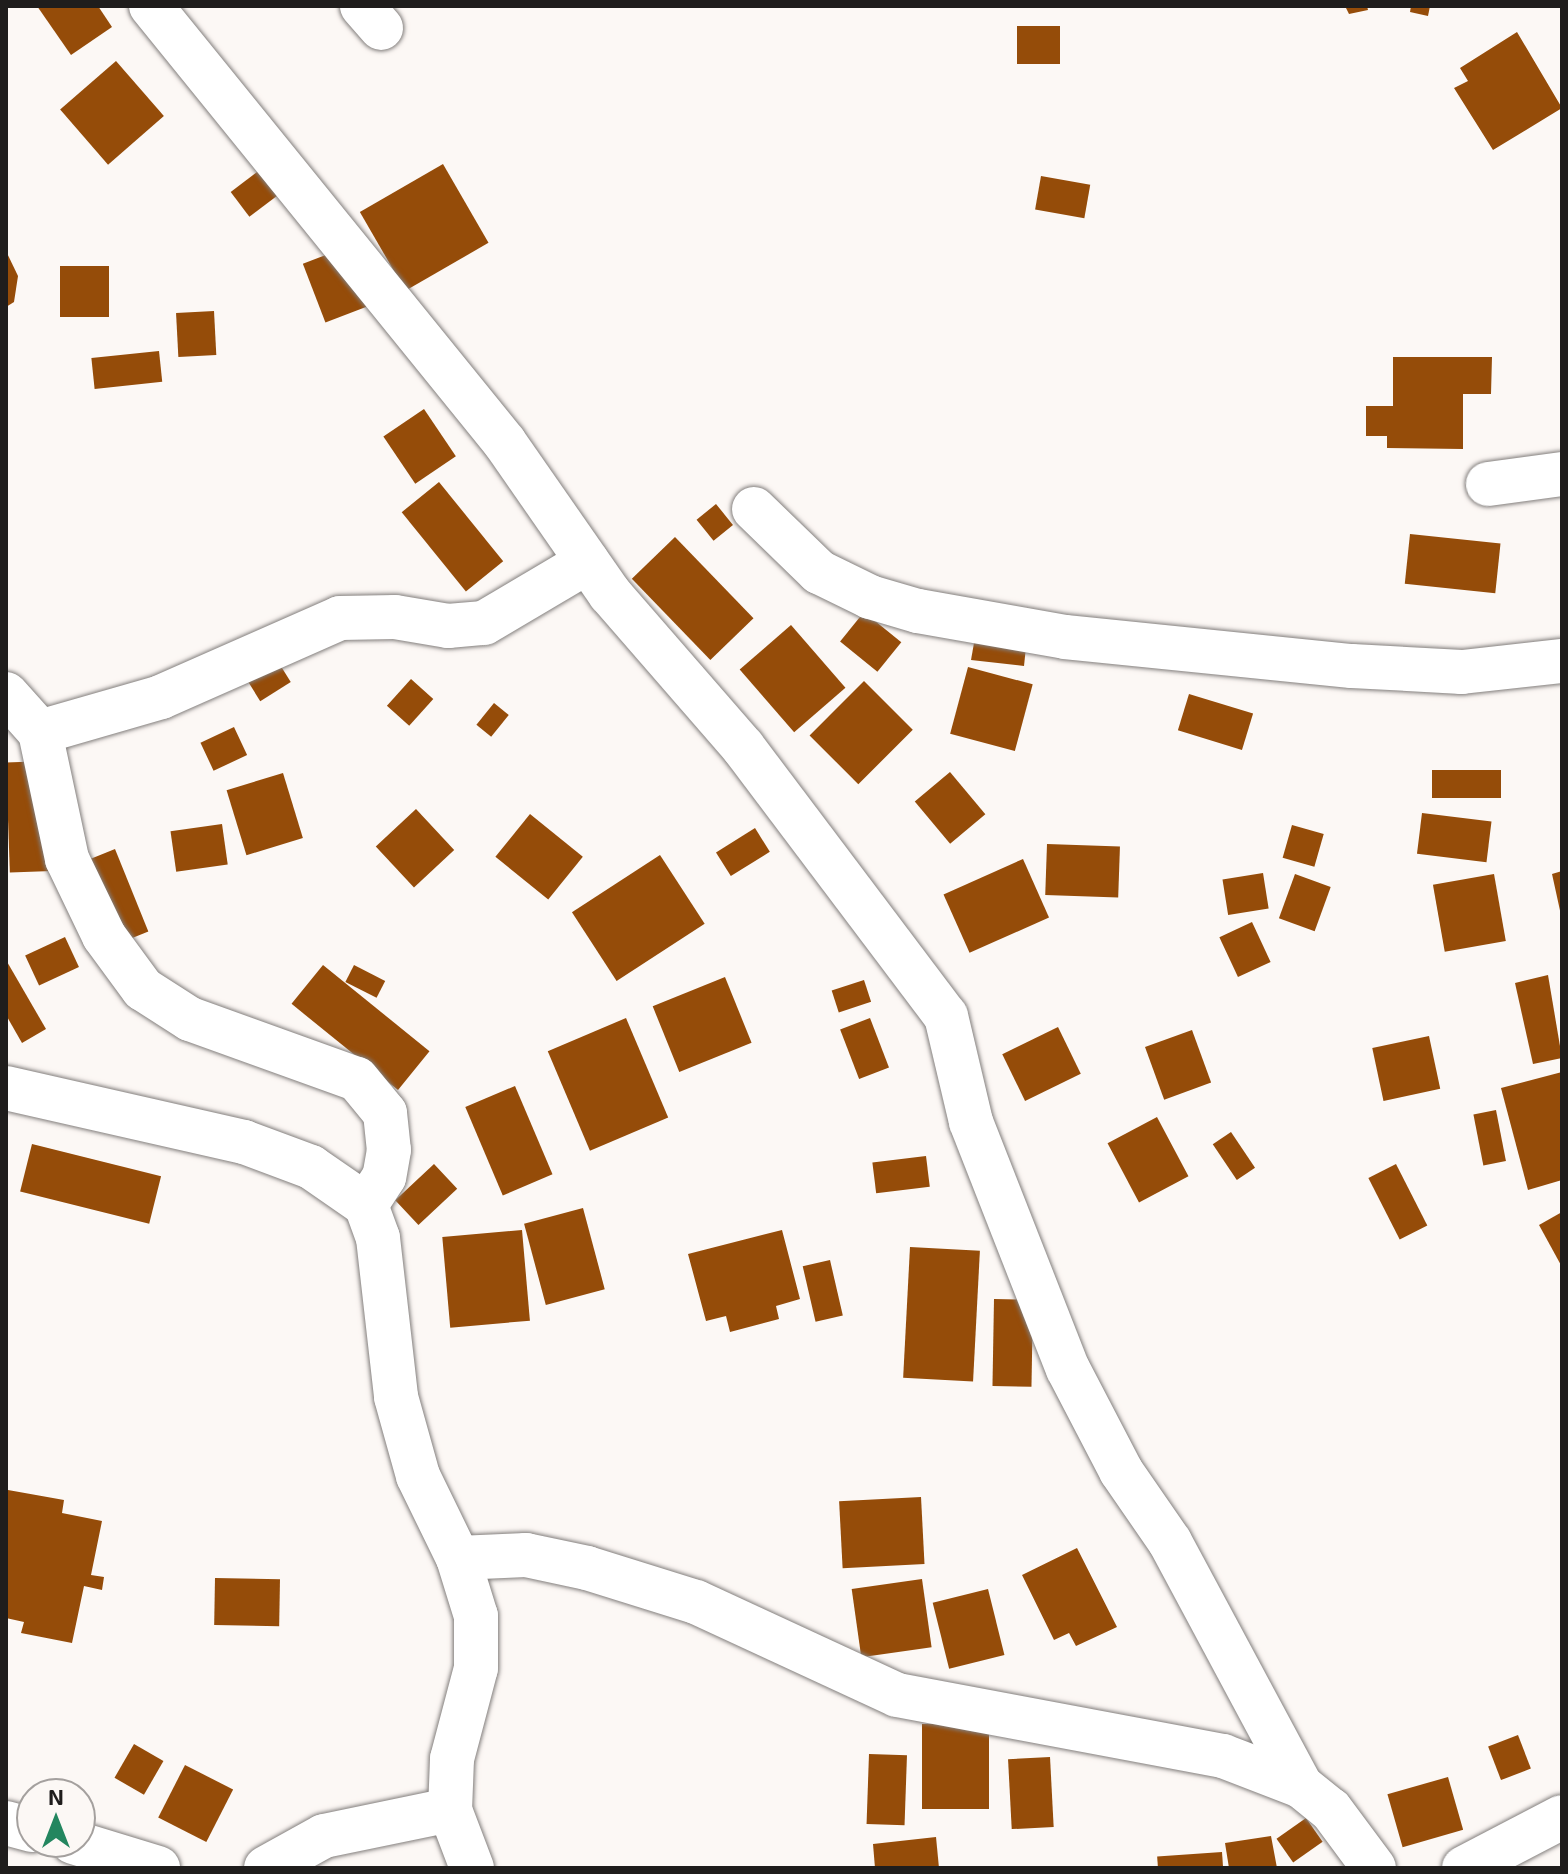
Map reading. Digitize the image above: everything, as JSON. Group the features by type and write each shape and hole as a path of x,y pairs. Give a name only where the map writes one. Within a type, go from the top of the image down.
{"street":[{"path":"151,6 505,443 587,562 743,747 946,1016 971,1122 1068,1369 1121,1471 1170,1542 1301,1786"},
{"path":"1488,484 1562,474"},
{"path":"754,509 819,572 870,597 918,611 1065,637 1352,666 1462,672 1562,661"},
{"path":"40,732 161,697 340,618 395,617 448,626 484,623 587,562"},
{"path":"6,694 40,732 67,859 104,936 143,989 190,1019 357,1079 385,1113 389,1150 384,1177 366,1205"},
{"path":"6,1088 244,1142 311,1167 366,1205 378,1238 396,1397 418,1476 458,1558 476,1616 476,1668 452,1759 450,1810 472,1868"},
{"path":"458,1558 526,1555 587,1568 696,1602 897,1695 1128,1735 1223,1756 1301,1786 1331,1810 1374,1868"},
{"path":"266,1868 324,1836 450,1810"},
{"path":"1464,1868 1562,1817"},
{"path":"96,1849 158,1868"}],"building":[{"path":"37,6 98,6 112,27 71,55"},
{"path":"1345,6 1367,6 1368,10 1349,14"},
{"path":"1411,6 1430,6 1428,16 1410,12"},
{"path":"1017,26 1060,26 1060,64 1017,64"},
{"path":"1517,32 1562,108 1493,150 1454,88 1468,81 1460,68"},
{"path":"116,61 164,116 108,165 60,110"},
{"path":"289,148 308,173 249,217 231,192"},
{"path":"443,164 488,243 405,291 360,212"},
{"path":"1041,176 1090,185 1084,218 1035,209"},
{"path":"357,243 380,302 325,323 303,264"},
{"path":"6,251 18,276 14,302 6,307"},
{"path":"60,266 109,266 109,317 60,317"},
{"path":"214,311 216,355 178,357 176,313"},
{"path":"159,351 162,382 95,389 91,358"},
{"path":"1393,357 1492,357 1491,394 1463,394 1463,449 1387,448 1387,436 1366,436 1366,406 1393,406"},
{"path":"424,409 456,456 415,484 383,436"},
{"path":"439,482 503,561 466,591 402,512"},
{"path":"716,504 733,525 714,541 697,520"},
{"path":"1410,534 1501,544 1495,593 1405,584"},
{"path":"675,537 753,618 710,660 632,579"},
{"path":"864,612 901,642 877,672 840,642"},
{"path":"791,625 845,688 794,732 740,670"},
{"path":"1027,637 1024,666 971,660 974,643"},
{"path":"277,660 291,682 260,701 246,679"},
{"path":"968,667 1033,684 1015,751 950,734"},
{"path":"411,679 433,699 409,726 387,706"},
{"path":"864,681 913,730 858,784 810,735"},
{"path":"1189,694 1253,714 1242,750 1178,730"},
{"path":"494,703 509,715 491,737 476,725"},
{"path":"234,727 247,755 214,771 200,743"},
{"path":"48,761 52,871 10,872 6,762"},
{"path":"1432,770 1501,770 1501,798 1432,798"},
{"path":"950,772 985,814 950,844 915,802"},
{"path":"283,773 303,838 246,855 227,790"},
{"path":"416,809 454,850 414,887 376,847"},
{"path":"1422,813 1491,822 1486,862 1417,854"},
{"path":"530,814 583,857 548,900 495,857"},
{"path":"222,824 228,865 176,872 171,831"},
{"path":"1292,825 1324,834 1314,867 1283,858"},
{"path":"755,828 770,852 731,876 716,852"},
{"path":"1047,844 1120,847 1118,898 1045,895"},
{"path":"115,849 148,932 93,954 59,871"},
{"path":"660,855 705,924 617,981 572,912"},
{"path":"1023,859 1049,917 970,953 944,894"},
{"path":"1562,871 1562,914 1561,915 1552,874"},
{"path":"1263,873 1269,909 1228,915 1223,879"},
{"path":"1295,874 1331,887 1315,931 1279,918"},
{"path":"1494,874 1506,941 1445,952 1433,885"},
{"path":"1252,922 1271,962 1238,977 1219,937"},
{"path":"65,937 79,967 39,986 25,956"},
{"path":"6,960 46,1029 22,1043 6,1015"},
{"path":"323,965 429,1051 398,1090 292,1004"},
{"path":"354,965 385,981 377,998 345,982"},
{"path":"1548,975 1562,1058 1533,1064 1515,983"},
{"path":"725,977 752,1043 679,1072 653,1006"},
{"path":"864,980 871,1002 839,1012 832,991"},
{"path":"626,1018 668,1117 590,1151 548,1051"},
{"path":"870,1018 889,1067 859,1079 840,1029"},
{"path":"1058,1027 1081,1074 1025,1101 1002,1054"},
{"path":"1192,1030 1211,1083 1164,1100 1145,1047"},
{"path":"1429,1036 1440,1089 1383,1101 1372,1048"},
{"path":"1562,1072 1562,1180 1528,1190 1501,1088"},
{"path":"515,1086 553,1174 503,1195 465,1107"},
{"path":"1496,1110 1506,1161 1483,1165 1473,1114"},
{"path":"1157,1117 1188,1176 1139,1202 1108,1143"},
{"path":"1231,1132 1255,1168 1237,1180 1213,1144"},
{"path":"32,1144 161,1176 149,1224 20,1192"},
{"path":"926,1156 930,1187 876,1193 872,1163"},
{"path":"434,1164 457,1189 418,1225 395,1200"},
{"path":"1396,1164 1427,1225 1400,1240 1368,1178"},
{"path":"583,1208 605,1289 546,1305 524,1224"},
{"path":"1562,1212 1562,1267 1539,1225"},
{"path":"522,1230 530,1321 450,1328 442,1237"},
{"path":"782,1230 800,1299 776,1306 779,1319 730,1332 726,1316 706,1321 688,1254"},
{"path":"910,1247 980,1251 973,1381 903,1378"},
{"path":"830,1260 843,1316 816,1322 803,1266"},
{"path":"994,1299 1033,1300 1031,1387 992,1386"},
{"path":"8,1490 64,1500 62,1513 102,1521 91,1575 104,1577 102,1590 84,1586 72,1643 21,1633 24,1622 6,1618"},
{"path":"921,1497 925,1564 843,1568 839,1501"},
{"path":"1077,1548 1117,1627 1076,1646 1069,1633 1054,1640 1022,1575"},
{"path":"215,1578 280,1579 279,1626 214,1625"},
{"path":"922,1579 932,1647 861,1657 852,1589"},
{"path":"988,1589 1004,1655 949,1669 933,1603"},
{"path":"922,1724 989,1724 989,1809 922,1809"},
{"path":"1518,1735 1531,1769 1501,1780 1488,1746"},
{"path":"134,1744 163,1761 144,1795 114,1778"},
{"path":"869,1754 907,1755 905,1825 867,1824"},
{"path":"1050,1757 1054,1827 1012,1829 1008,1759"},
{"path":"185,1765 233,1790 206,1842 158,1818"},
{"path":"1448,1777 1463,1830 1403,1847 1387,1794"},
{"path":"1306,1818 1323,1842 1293,1862 1277,1839"},
{"path":"1271,1836 1277,1868 1229,1868 1225,1843"},
{"path":"936,1837 939,1868 875,1868 873,1844"},
{"path":"1222,1852 1223,1868 1158,1868 1157,1857"}]}
